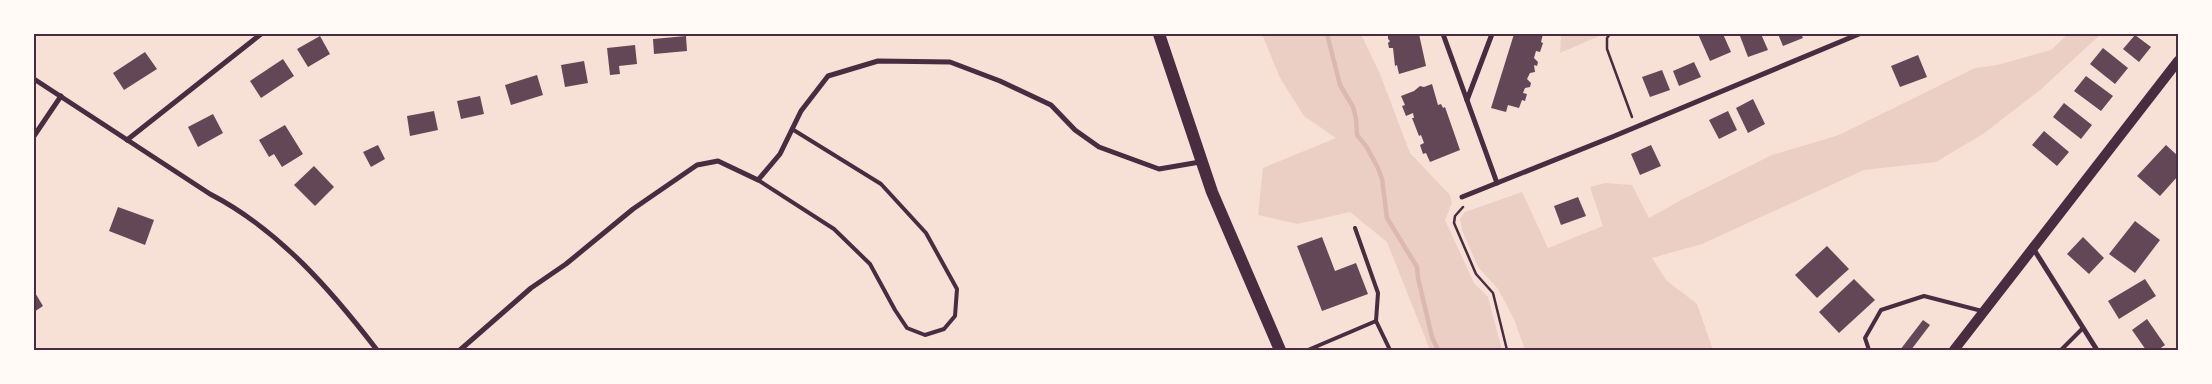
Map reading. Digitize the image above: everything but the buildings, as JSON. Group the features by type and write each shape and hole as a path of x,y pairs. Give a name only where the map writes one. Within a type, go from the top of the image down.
{"main road":[{"path":"1159,34 1212,192 1280,350"},
{"path":"1954,350 2178,61"}],"street":[{"path":"127,140 261,34"},
{"path":"1443,34 1497,183"},
{"path":"1467,101 1492,34"},
{"path":"1462,197 1859,34"},
{"path":"460,350 531,288 566,264 633,209 697,164 718,161 758,180 780,154 800,111 828,76 878,61 950,62 1000,81 1051,105 1075,130 1099,147 1159,169 1202,162"},
{"path":"34,78 210,194 231,205 294,254 346,308 377,350"},
{"path":"34,136 61,96"},
{"path":"2034,248 2097,350"}],"lane":[{"path":"758,180 834,229 870,264 907,328 925,335 944,330 955,316 956,289 926,233 881,184 792,129"},
{"path":"1355,228 1378,293 1376,321 1390,350"},
{"path":"1869,350 1865,338 1882,310 1924,296 1984,311"},
{"path":"1308,350 1376,321"},
{"path":"2061,350 2083,328"}],"path":[{"path":"1610,34 1607,49 1636,127"},
{"path":"1468,204 1460,209 1455,216 1454,223 1476,274 1493,293 1507,350"}],"shaded area":[{"path":"1262,34 1361,34 1380,74 1410,153 1450,195 1452,203 1445,220 1474,283 1488,297 1502,350 1430,350 1387,242 1350,212 1298,224 1258,215 1263,168 1336,138 1304,116 1280,78"},
{"path":"1561,34 1604,34 1560,53"},
{"path":"2068,34 2101,34 2039,91 1983,134 1936,162 1864,170 1702,244 1652,258 1666,280 1697,304 1713,350 1525,350 1514,319 1498,289 1478,267 1462,230 1460,219 1465,212 1522,192 1548,248 1603,226 1590,187 1605,183 1632,185 1649,218 1772,155 1839,135 1975,68 1997,65 2051,50"}],"waterway":[{"path":"1327,34 1340,85 1353,107 1357,135 1366,146 1382,179 1387,218 1417,267 1432,337 1438,350"}]}
